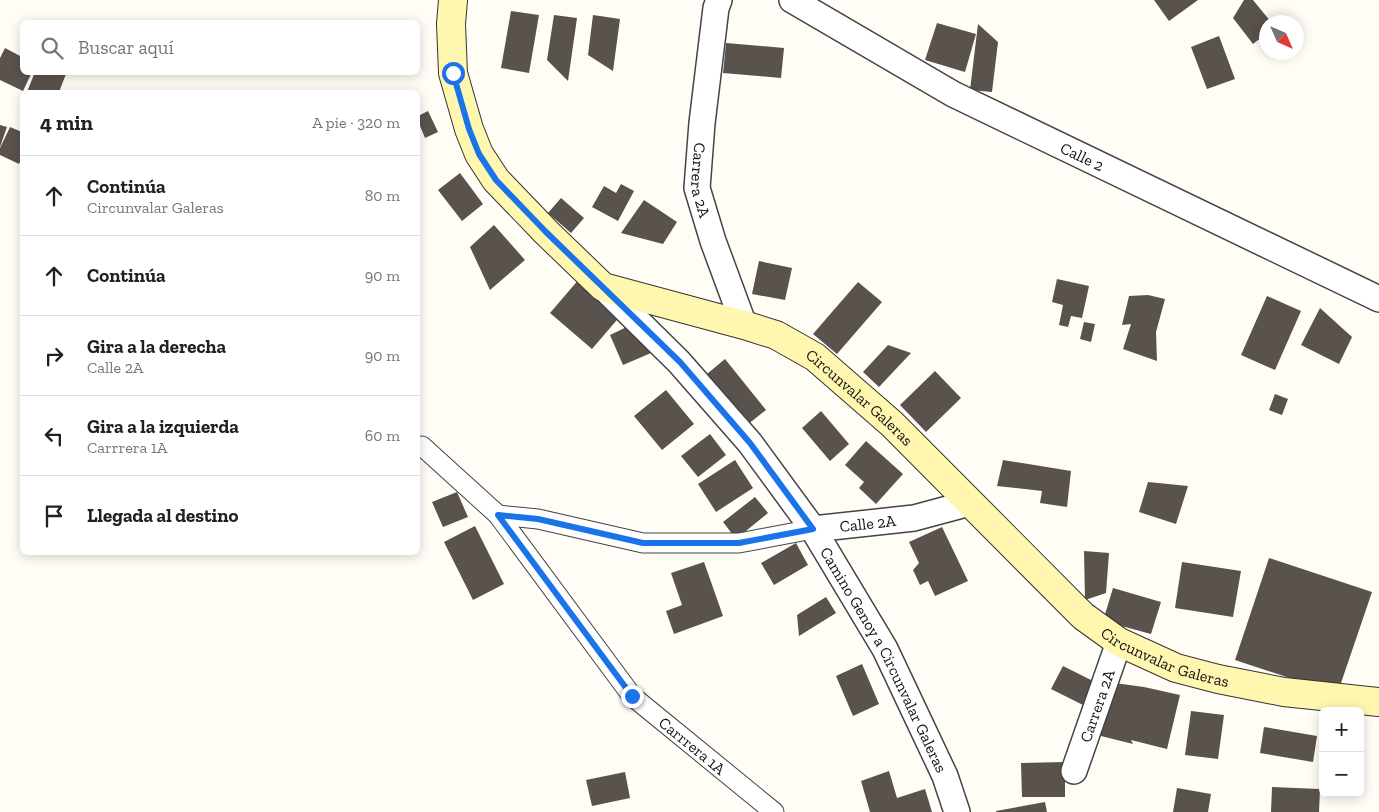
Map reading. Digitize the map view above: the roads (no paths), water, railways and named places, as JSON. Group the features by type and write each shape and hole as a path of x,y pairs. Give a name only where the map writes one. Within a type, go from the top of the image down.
{"main road":[{"name":"Circunvalar Galeras","path":"453,0 451,24 453,73 469,129 479,154 496,180 604,288 776,335 815,357 892,424 1084,616 1119,642 1176,668 1218,679 1284,692 1379,702"}],"street":[{"name":"Carrera 2A","path":"719,0 716,8 702,123 697,188 713,241 744,325"},
{"name":"Calle 2","path":"792,0 953,94 1379,299"},
{"name":"Camino Genoy a Circunvalar Galeras","path":"604,288 680,362 750,443 813,529 886,649 945,776 957,812"},
{"name":"Carrrera 1A","path":"422,446 498,515 632,696 774,812"},
{"name":"Calle 2A","path":"498,515 538,519 643,543 739,543 813,529 914,518 970,503"},
{"name":"Carrera 2A","path":"1074,771 1119,642"}]}
